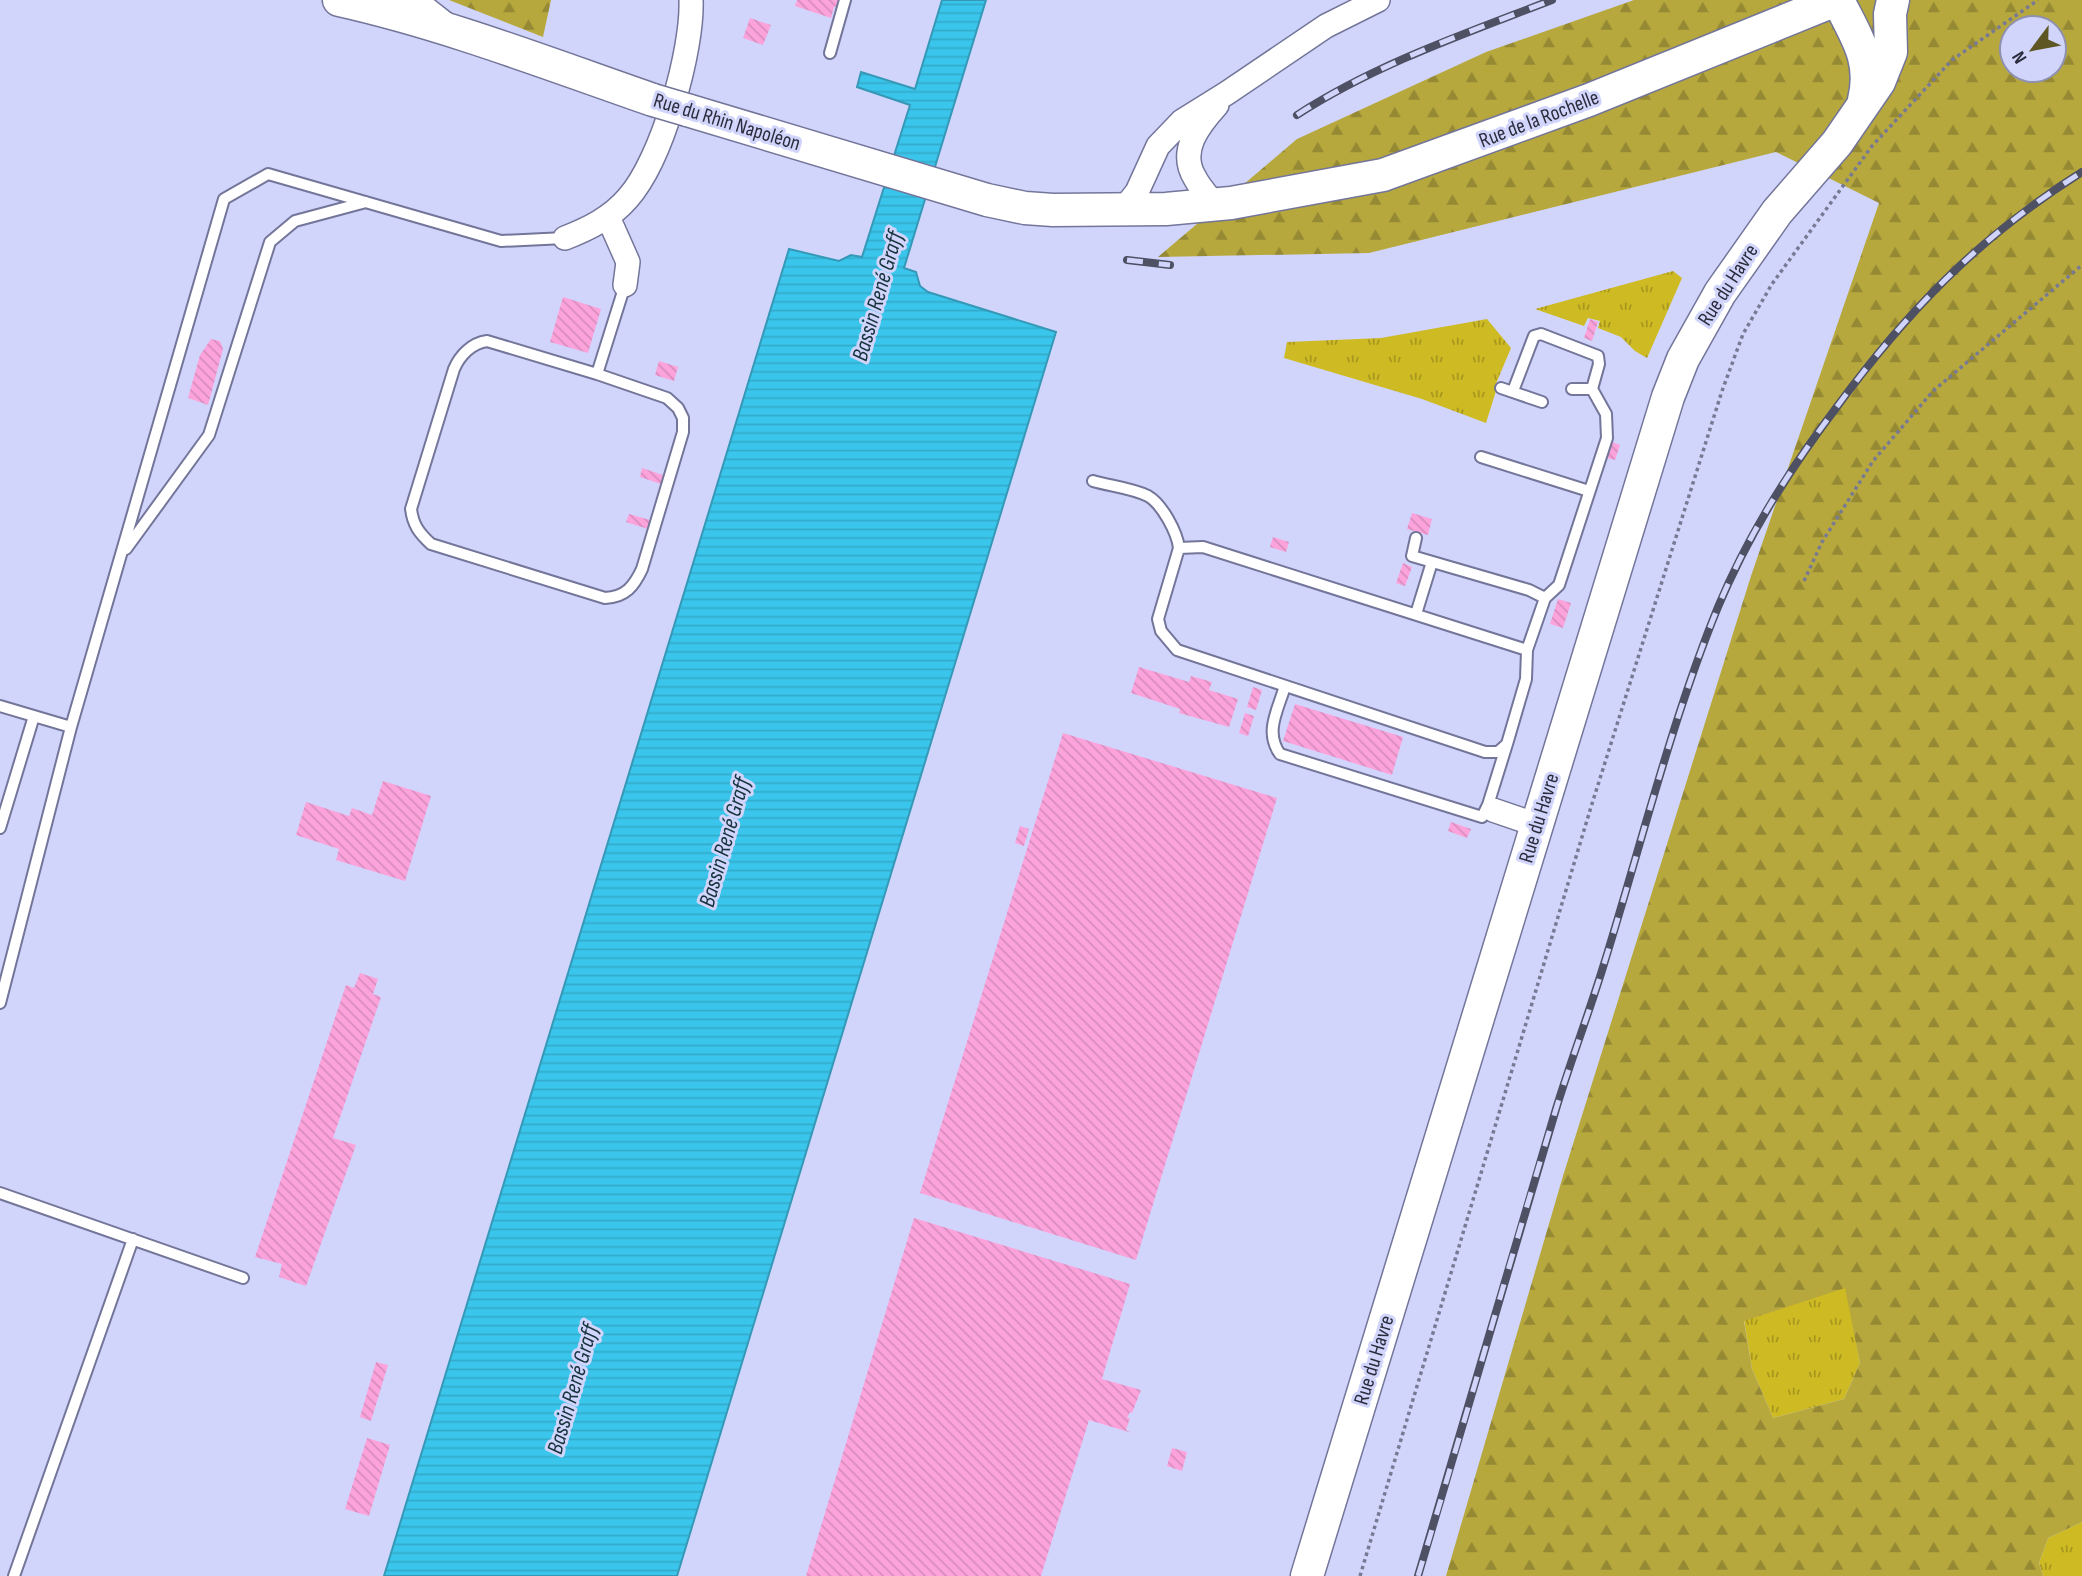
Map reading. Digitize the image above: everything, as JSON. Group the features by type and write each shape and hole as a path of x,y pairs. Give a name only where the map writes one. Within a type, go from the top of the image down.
{"main road":[{"name":"Rue du Rhin Napoléon","path":"339,0 377,4 653,100 940,186 1025,208 1122,211 1223,204"},
{"name":"Rue du Havre","path":"1837,0 1865,57 1868,73 1862,105"},
{"name":"Rue de la Rochelle","path":"1223,204 1338,185 1416,164 1639,81 1837,0"},
{"name":"Rue du Havre","path":"1307,1576 1664,411 1683,359 1720,293 1745,256 1777,212 1837,143 1879,82 1891,52 1892,0"}],"street":[{"path":"415,0 467,36"},
{"path":"565,239 608,216 628,198 639,183 665,129 690,37 691,0"},
{"path":"1122,211 1137,192 1158,146 1182,121 1326,26 1378,0"},
{"path":"1223,204 1194,177 1188,156 1195,134 1227,93"},
{"path":"608,216 628,262 625,285"},
{"path":"1490,809 1537,825"}],"lane":[{"path":"830,53 845,0"},
{"path":"0,1003 71,727 225,199 268,174 501,241 565,239"},
{"path":"121,556 209,435 270,242 295,221 368,201"},
{"path":"597,373 625,285"},
{"path":"1285,686 1270,734 1272,744 1280,754 1482,817 1490,809 1526,679 1527,650 1545,598 1559,585 1606,438 1606,414 1592,389 1599,363 1598,356 1541,334 1534,336 1513,391"},
{"path":"487,341 597,373 667,398 678,408 683,418 683,432 642,569 635,583 625,593 617,597 605,597 431,544 419,533 412,521 411,509 454,369 458,360 468,350 479,342 487,341"},
{"path":"1501,388 1542,402"},
{"path":"1572,389 1592,389"},
{"path":"1481,457 1589,491"},
{"path":"1093,481 1149,497 1170,521 1178,536 1179,548 1158,619 1161,631 1177,650 1485,752 1498,752 1507,744"},
{"path":"1416,538 1412,556 1529,590 1545,598"},
{"path":"1179,548 1203,547 1527,650"},
{"path":"1416,614 1432,562"},
{"path":"0,706 71,727"},
{"path":"0,828 34,716"},
{"path":"0,1193 243,1278"},
{"path":"13,1576 132,1240"}],"path":[{"path":"1360,1576 1618,719 1722,391 1743,334 1772,284 1872,146 1952,60 2038,0"},
{"path":"1804,581 1822,542 1873,461 1924,401 2082,264"}],"green space":[{"path":"449,0 551,0 543,37"},
{"path":"1634,0 2082,0 2082,1522 2048,1538 2039,1563 2043,1576 1446,1576 1563,1176 1751,576 1879,203 1776,152 1369,253 1158,257 1297,139 1486,52","holes":["1845,1288 1860,1363 1844,1399 1773,1418 1752,1369 1744,1321"]},
{"path":"1673,271 1682,278 1647,358 1621,337 1598,328 1600,321 1588,318 1584,326 1535,309"},
{"path":"1487,319 1511,348 1495,386 1496,391 1486,423 1422,399 1284,358 1287,342 1381,338"},
{"path":"1846,1287 1860,1363 1844,1399 1773,1418 1752,1369 1744,1320"},
{"path":"2082,1522 2082,1576 2043,1576 2039,1563 2048,1538"}],"water":[{"name":"Bassin René Graff","path":"942,0 986,0 904,268 916,272 920,286 928,292 1056,332 677,1576 384,1576 789,249 839,261 851,255 862,257 910,105 857,87 861,72 915,89"}],"building":[{"path":"797,0 840,0 838,6 834,7 831,18 795,6"},
{"path":"750,18 771,25 763,45 743,38"},
{"path":"563,297 601,309 588,353 550,342"},
{"path":"1590,319 1598,322 1592,341 1584,338"},
{"path":"211,339 220,341 223,349 208,405 188,398 200,355"},
{"path":"659,361 678,367 674,381 655,375"},
{"path":"1612,442 1620,445 1615,460 1607,458"},
{"path":"642,468 663,475 661,484 640,477"},
{"path":"1412,513 1432,519 1428,535 1407,529"},
{"path":"629,514 650,520 648,529 626,522"},
{"path":"1273,537 1289,542 1286,552 1270,547"},
{"path":"1403,563 1412,567 1405,586 1396,583"},
{"path":"1558,599 1571,603 1563,628 1550,624"},
{"path":"1139,667 1189,682 1191,676 1212,682 1209,690 1238,699 1229,727 1179,713 1180,709 1131,693"},
{"path":"1253,687 1262,690 1256,710 1247,707"},
{"path":"1295,704 1403,737 1392,775 1283,741"},
{"path":"1245,713 1254,716 1248,736 1239,733"},
{"path":"1063,733 1277,798 1136,1260 920,1193"},
{"path":"383,781 431,796 405,881 336,860 339,849 296,835 306,802 349,816 352,808 372,815"},
{"path":"1451,822 1471,829 1467,838 1448,831"},
{"path":"1020,826 1029,829 1024,846 1015,843"},
{"path":"360,973 378,979 373,994 381,997 333,1138 356,1145 306,1286 279,1277 282,1264 255,1257 346,985 354,988"},
{"path":"914,1218 1130,1284 1102,1379 1141,1390 1132,1413 1130,1412 1127,1418 1130,1418 1126,1430 1132,1433 1089,1420 1041,1576 806,1576"},
{"path":"376,1362 388,1365 371,1421 360,1417"},
{"path":"367,1438 390,1445 369,1516 345,1509"},
{"path":"1172,1448 1187,1452 1182,1471 1167,1466"}],"railway":[{"path":"1297,115 1389,65 1552,0"},
{"path":"1418,1576 1556,1109 1604,964 1671,739 1701,650 1742,554 1802,455 1863,372 1918,307 1978,249 2082,172"},
{"path":"1127,260 1170,265"}]}
